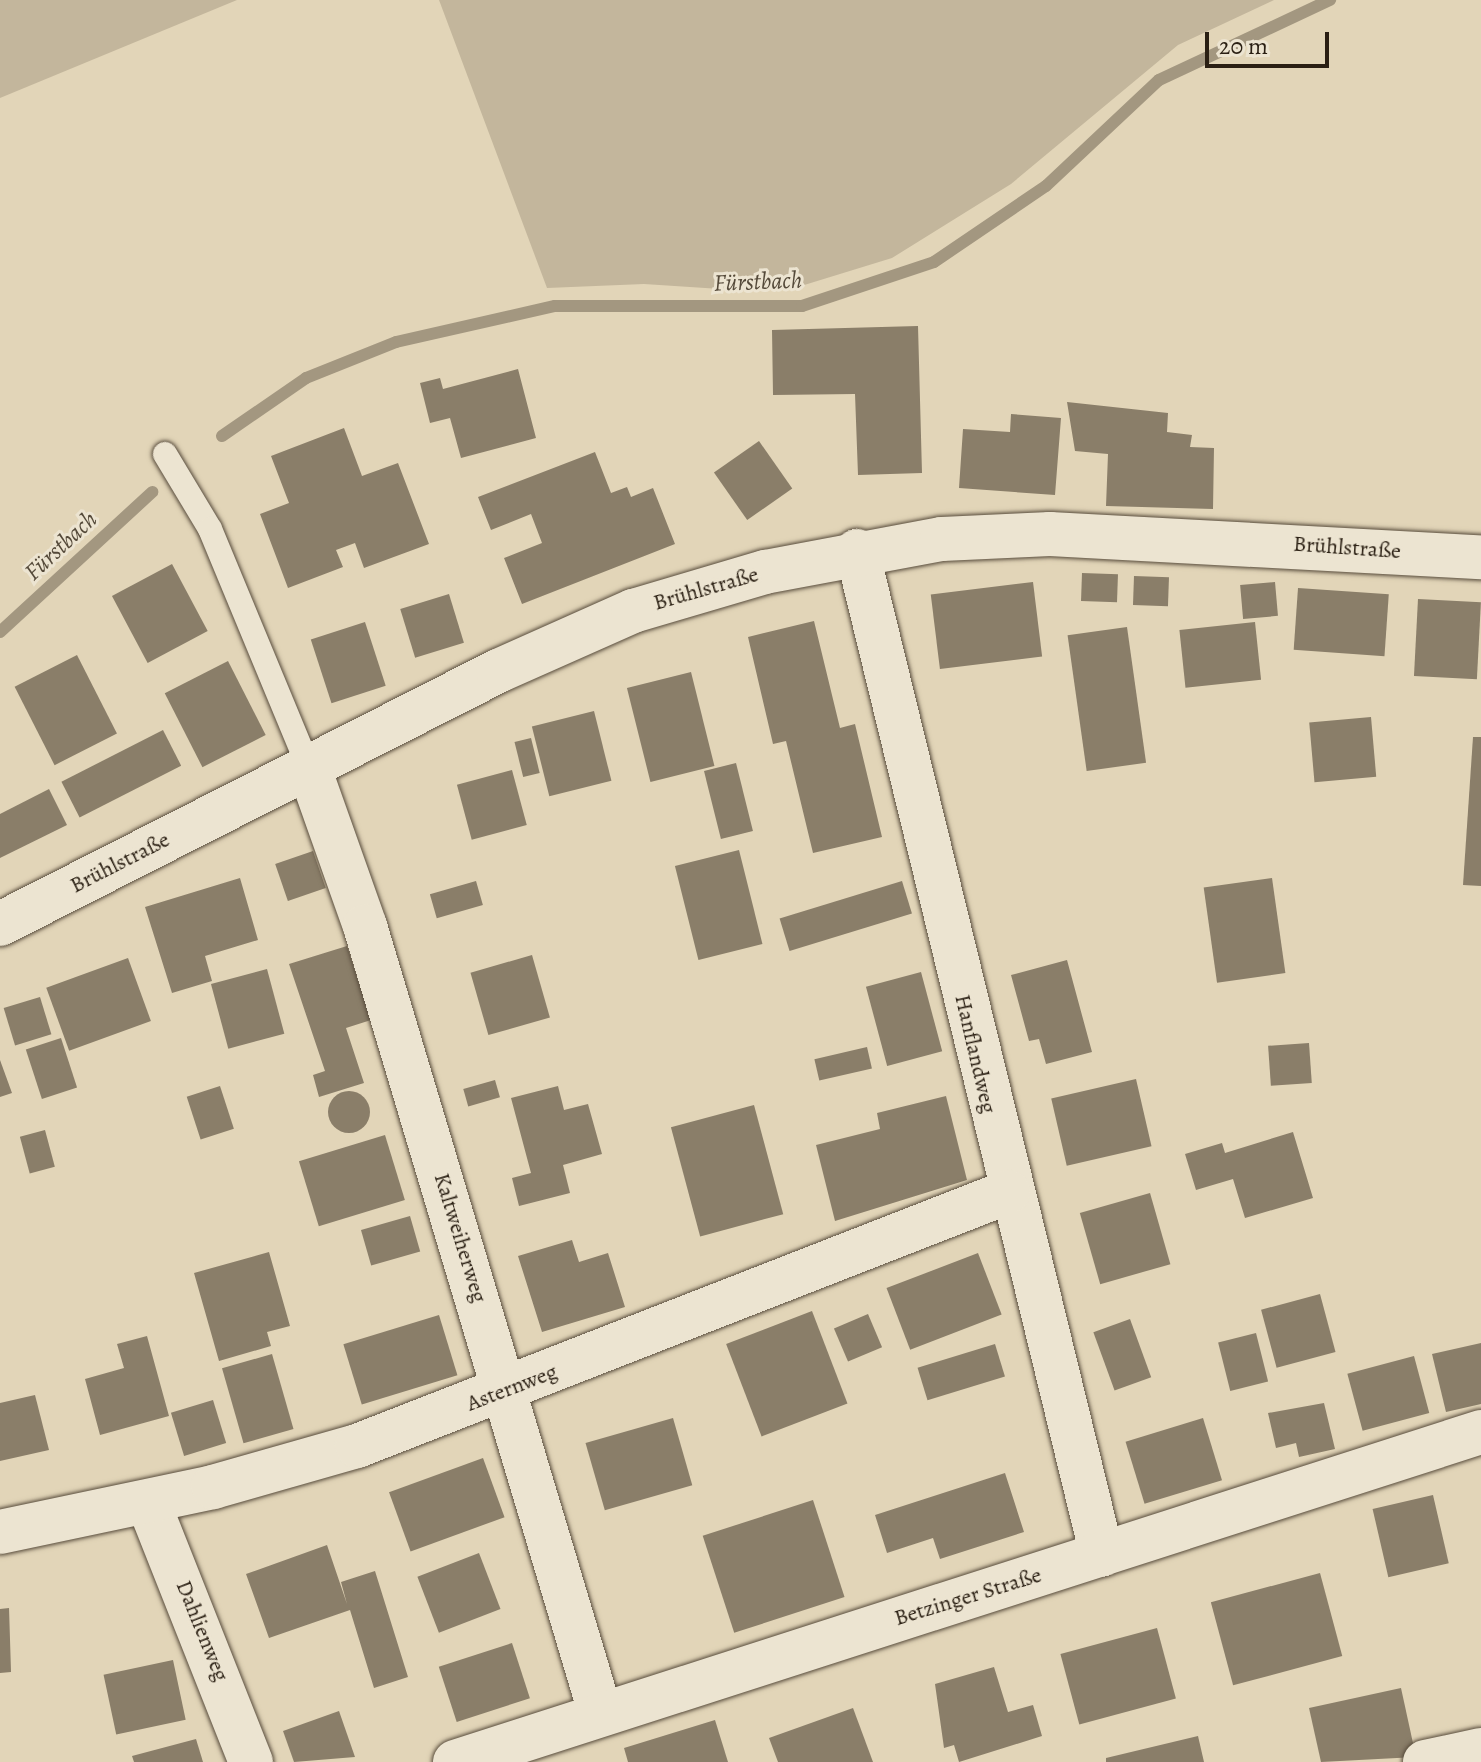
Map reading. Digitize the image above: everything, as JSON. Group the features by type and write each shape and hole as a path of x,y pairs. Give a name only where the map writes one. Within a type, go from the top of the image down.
{"street":[{"name":"Brühlstraße","path":"0,924 309,768 633,611 857,551 1050,534 1481,557"},
{"name":"Hanflandweg","path":"857,551 1008,1192 1102,1555"},
{"name":"Kaltweiherweg","path":"309,768 365,926 600,1712"},
{"name":"Asternweg","path":"0,1532 148,1502 357,1446 1008,1192"},
{"name":"Betzinger Straße","path":"455,1762 600,1712 1102,1555 1481,1432"},
{"name":"Dahlienweg","path":"148,1502 251,1762"},
{"path":"1425,1762 1481,1750"}],"lane":[{"path":"165,454 210,529 309,768"}],"shaded area":[{"path":"0,0 237,0 0,98"},
{"path":"439,0 1274,0 1178,45 1011,184 892,258 801,286 751,291 644,284 547,288"}],"building":[{"path":"918,326 922,473 858,475 855,394 773,395 772,330"},
{"path":"518,369 536,438 461,458 450,418 430,423 420,383 440,378 443,389"},
{"path":"1067,402 1168,413 1167,432 1192,435 1190,447 1214,448 1213,509 1106,506 1108,454 1075,451"},
{"path":"1011,414 1061,418 1055,495 959,488 963,429 1010,432"},
{"path":"344,428 362,476 398,463 429,544 364,568 355,543 336,550 343,567 288,588 260,514 289,503 271,456"},
{"path":"759,441 792,489 747,520 714,473"},
{"path":"595,452 611,493 627,487 631,497 653,488 675,544 522,604 504,558 542,543 531,514 491,530 478,497"},
{"path":"172,564 208,631 148,663 112,596"},
{"path":"1082,573 1118,574 1117,602 1081,601"},
{"path":"1134,576 1169,577 1168,606 1133,605"},
{"path":"1033,582 1042,656 940,669 931,595"},
{"path":"1275,582 1278,616 1243,619 1240,585"},
{"path":"1298,588 1389,594 1384,656 1294,650"},
{"path":"449,594 464,643 415,658 400,609"},
{"path":"1418,599 1481,602 1477,679 1414,676"},
{"path":"814,621 840,728 855,724 882,837 813,853 786,741 773,744 748,637"},
{"path":"365,622 386,686 331,703 311,640"},
{"path":"1255,622 1261,680 1185,688 1179,630"},
{"path":"1127,627 1146,763 1087,771 1068,635"},
{"path":"77,655 117,733 55,765 15,687"},
{"path":"228,661 266,735 202,767 165,693"},
{"path":"691,672 714,766 650,782 627,688"},
{"path":"594,711 611,781 549,796 532,726"},
{"path":"1371,717 1376,777 1314,782 1309,722"},
{"path":"163,730 181,766 80,817 61,782"},
{"path":"1473,737 1481,737 1481,886 1463,885"},
{"path":"531,738 540,773 523,777 515,742"},
{"path":"736,763 753,831 721,839 704,771"},
{"path":"512,770 527,825 472,840 457,785"},
{"path":"49,789 67,825 0,858 0,814"},
{"path":"739,850 762,944 698,960 675,866"},
{"path":"313,851 326,888 288,901 275,864"},
{"path":"240,878 258,940 205,956 212,981 172,993 145,907"},
{"path":"1272,878 1285,973 1217,983 1204,888"},
{"path":"476,881 483,905 437,918 430,894"},
{"path":"902,881 912,914 790,951 780,918"},
{"path":"347,946 371,1020 346,1028 364,1083 319,1097 313,1075 325,1071 289,964"},
{"path":"532,955 550,1017 488,1035 470,973"},
{"path":"128,958 151,1021 69,1051 46,988"},
{"path":"1067,960 1092,1052 1046,1064 1039,1039 1029,1041 1011,975"},
{"path":"267,969 284,1034 228,1049 211,984"},
{"path":"921,972 942,1051 887,1066 866,987"},
{"path":"40,997 51,1034 15,1045 4,1008"},
{"path":"61,1038 77,1087 42,1099 26,1049"},
{"path":"1309,1043 1312,1083 1271,1086 1268,1046"},
{"path":"867,1047 872,1068 819,1081 814,1059"},
{"path":"0,1060 12,1093 0,1097"},
{"path":"1136,1079 1152,1146 1067,1166 1051,1099"},
{"path":"495,1080 500,1097 468,1106 463,1089"},
{"path":"220,1086 234,1129 201,1140 187,1097"},
{"path":"558,1086 564,1110 588,1104 602,1154 563,1165 570,1193 519,1206 512,1178 531,1173 511,1098"},
{"path":"349,1091 364,1097 370,1112 364,1127 349,1133 334,1127 328,1112 334,1097"},
{"path":"946,1096 967,1180 835,1221 816,1145 880,1129 877,1113"},
{"path":"754,1105 783,1214 700,1236 671,1127"},
{"path":"45,1130 55,1167 30,1173 20,1137"},
{"path":"1293,1132 1313,1198 1245,1218 1233,1179 1196,1190 1185,1154 1222,1143 1225,1153"},
{"path":"385,1135 405,1200 319,1226 299,1161"},
{"path":"1150,1193 1170,1264 1100,1284 1080,1213"},
{"path":"410,1216 420,1252 371,1266 361,1230"},
{"path":"572,1240 579,1262 608,1253 625,1307 542,1332 518,1256"},
{"path":"269,1252 290,1326 267,1332 271,1346 219,1361 194,1273"},
{"path":"978,1253 1002,1315 910,1350 887,1288"},
{"path":"1320,1294 1336,1352 1277,1368 1261,1310"},
{"path":"812,1311 847,1403 762,1436 726,1344"},
{"path":"868,1314 882,1347 848,1362 834,1328"},
{"path":"439,1315 457,1375 362,1404 343,1344"},
{"path":"1130,1319 1151,1377 1115,1391 1093,1332"},
{"path":"1256,1333 1268,1382 1230,1391 1218,1342"},
{"path":"147,1336 169,1416 100,1435 85,1379 124,1368 117,1344"},
{"path":"1481,1343 1481,1404 1446,1412 1432,1354"},
{"path":"995,1344 1005,1377 927,1400 918,1368"},
{"path":"272,1354 293,1429 244,1443 222,1368"},
{"path":"1414,1356 1429,1413 1363,1431 1347,1374"},
{"path":"35,1395 49,1450 0,1461 0,1403"},
{"path":"213,1400 226,1443 184,1456 171,1413"},
{"path":"1324,1403 1335,1449 1299,1457 1296,1443 1276,1448 1268,1413"},
{"path":"673,1418 692,1485 605,1510 586,1443"},
{"path":"1203,1418 1222,1480 1145,1504 1126,1442"},
{"path":"483,1458 505,1517 411,1551 389,1492"},
{"path":"1005,1473 1024,1532 940,1559 933,1538 887,1553 875,1515"},
{"path":"1433,1495 1449,1563 1388,1577 1373,1509"},
{"path":"813,1500 845,1597 734,1633 703,1536"},
{"path":"327,1545 347,1604 341,1582 375,1571 408,1677 374,1688 350,1610 269,1638 246,1574"},
{"path":"479,1553 501,1609 439,1633 417,1577"},
{"path":"1320,1573 1342,1656 1233,1685 1211,1602"},
{"path":"9,1608 11,1672 0,1673 0,1609"},
{"path":"1157,1628 1176,1699 1079,1724 1060,1654"},
{"path":"512,1643 530,1698 457,1722 439,1667"},
{"path":"173,1660 186,1720 116,1734 104,1675"},
{"path":"994,1667 1008,1712 1033,1705 1042,1736 959,1762 954,1745 944,1748 935,1684"},
{"path":"1401,1688 1416,1757 1321,1762 1309,1708"},
{"path":"853,1708 873,1762 778,1762 769,1738"},
{"path":"339,1711 355,1757 294,1762 283,1731"},
{"path":"715,1720 728,1762 628,1762 624,1748"},
{"path":"1198,1736 1204,1762 1106,1762 1106,1758"},
{"path":"196,1739 203,1762 134,1762 132,1756"}],"waterway":[{"name":"Fürstbach","path":"222,436 306,378 396,342 555,306 802,306 934,262 1046,186 1159,80 1330,0"},
{"name":"Fürstbach","path":"0,632 152,492"}]}
